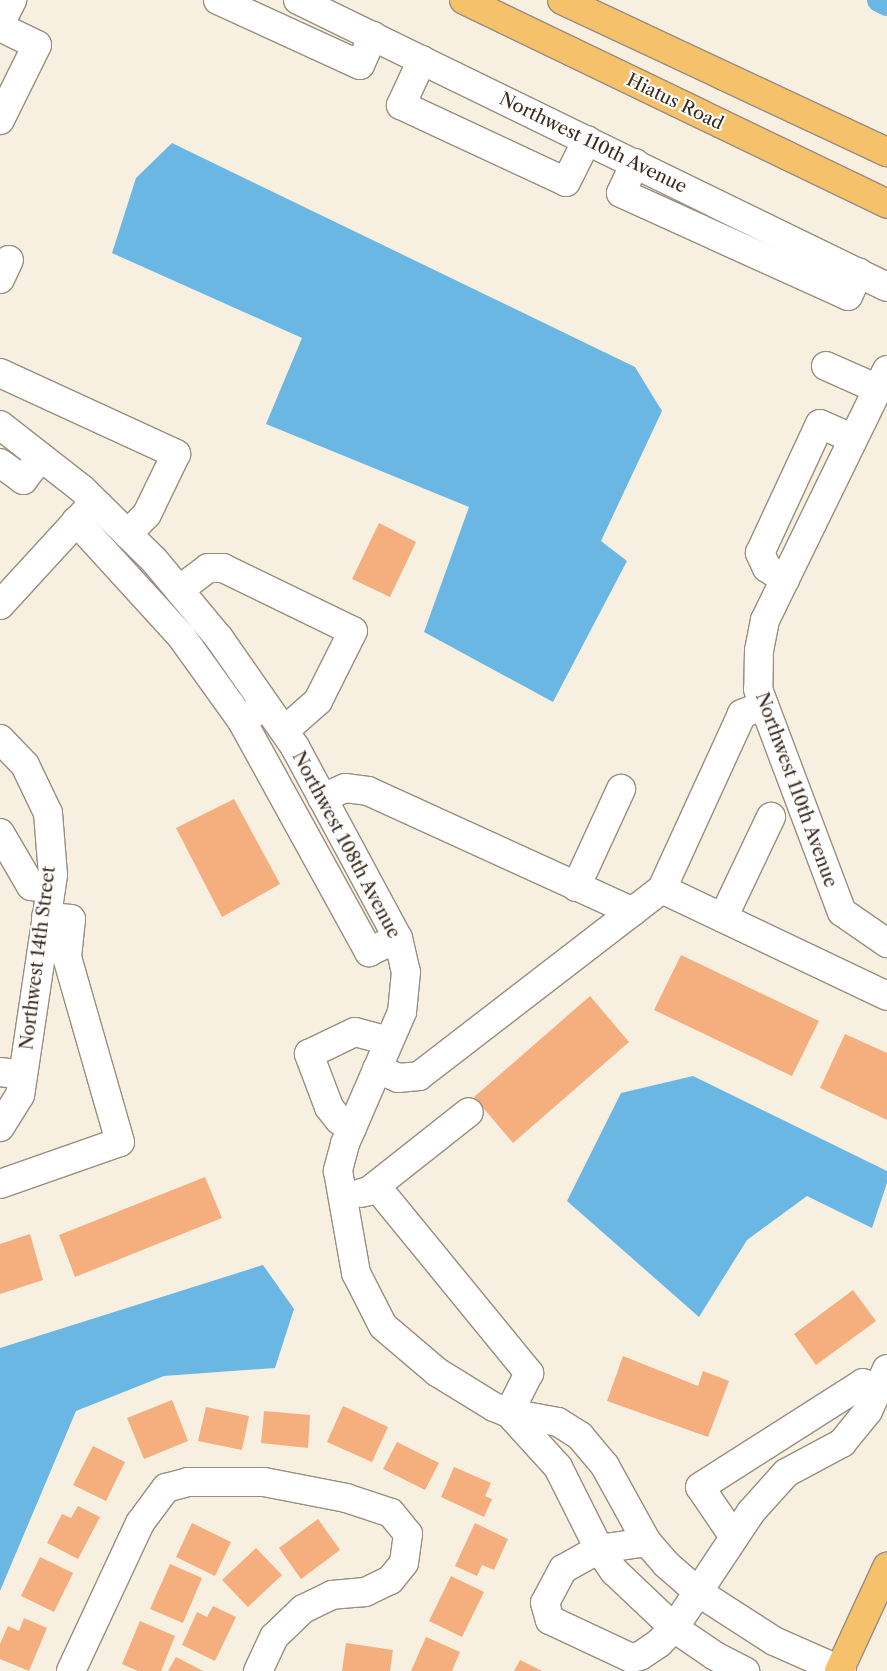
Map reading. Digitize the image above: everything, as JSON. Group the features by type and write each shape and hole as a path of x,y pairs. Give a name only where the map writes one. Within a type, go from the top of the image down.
{"main road":[{"name":"Hiatus Road","path":"464,0 887,204"},
{"path":"562,0 887,152"},
{"path":"840,1671 887,1567"}],"street":[{"path":"0,120 37,45 0,25 12,0"},
{"path":"218,0 360,65 373,36"},
{"name":"Northwest 110th Avenue","path":"298,0 887,287"},
{"path":"422,60 401,105 566,182 587,140"},
{"path":"826,366 882,380"},
{"path":"0,373 176,454 147,514 128,534"},
{"name":"Northwest 110th Avenue","path":"882,380 765,620 759,650 758,689 842,912 887,943"},
{"path":"785,580 768,568 760,553 820,424 853,439"},
{"name":"Northwest 108th Avenue","path":"0,425 95,501 179,590 219,638 284,731 398,938 406,972 402,1012 352,1128 338,1171 356,1273 383,1326 437,1372 510,1413 558,1422 580,1436 605,1466 647,1542 698,1592 774,1641 840,1671"},
{"path":"0,462 23,480 41,457"},
{"path":"0,605 95,501"},
{"path":"76,521 181,636 242,721 369,952 398,938"},
{"path":"179,590 208,568 223,568 353,631 318,701 284,731"},
{"path":"377,1069 398,1078 418,1076 662,889 742,714 764,704"},
{"path":"242,721 266,706"},
{"name":"Northwest 14th Street","path":"0,738 25,765 48,813 53,875 46,917 11,1073 20,1095 0,1127"},
{"path":"322,798 345,788 368,791 633,912"},
{"path":"576,887 621,789"},
{"path":"723,918 771,817"},
{"path":"0,833 31,886 51,888"},
{"path":"662,889 887,996"},
{"path":"0,1184 120,1142 67,957 71,919 46,917"},
{"path":"352,1128 338,1120 330,1107 309,1054 355,1032 389,1041"},
{"path":"342,1199 376,1186 469,1112"},
{"path":"376,1186 529,1373 510,1413"},
{"path":"647,1542 599,1549 563,1569 545,1603 550,1620 630,1658 649,1651 674,1628 751,1512 786,1473 842,1443 868,1411 882,1379"},
{"path":"734,1537 700,1487 863,1383 882,1379"},
{"name":"Northwest 108th Avenue","path":"510,1413 558,1467 599,1549 614,1571 674,1628 714,1656 745,1671"},
{"path":"71,1671 140,1523 166,1488 188,1482 264,1482 346,1498 391,1513 408,1534 404,1563 390,1580 365,1592 332,1596 302,1609 274,1638 258,1671"}],"water":[{"path":"172,143 635,367 662,411 601,541 627,561 553,702 424,632 469,507 266,424 302,338 112,253 136,178"},
{"path":"693,1076 887,1171 887,1183 872,1228 807,1196 747,1240 699,1317 567,1201 621,1093"},
{"path":"263,1265 294,1309 275,1368 164,1376 76,1411 0,1591 0,1348"}],"building":[{"path":"379,523 416,542 390,597 352,579"},
{"path":"234,799 280,884 222,917 176,828"},
{"path":"681,955 819,1021 792,1076 654,1010"},
{"path":"590,996 629,1042 513,1143 474,1097"},
{"path":"845,1034 887,1053 887,1120 820,1088"},
{"path":"205,1177 222,1218 75,1277 59,1235"},
{"path":"30,1234 43,1280 0,1294 0,1244"},
{"path":"853,1290 876,1321 816,1365 794,1334"},
{"path":"623,1356 698,1386 703,1371 729,1381 708,1437 607,1401"},
{"path":"172,1400 188,1441 144,1459 127,1418"},
{"path":"343,1406 388,1427 372,1462 327,1442"},
{"path":"206,1407 249,1416 242,1450 198,1441"},
{"path":"264,1411 310,1415 308,1448 261,1443"},
{"path":"397,1442 439,1463 425,1490 383,1469"},
{"path":"93,1446 125,1462 106,1501 73,1485"},
{"path":"454,1467 491,1483 485,1496 492,1499 484,1517 441,1497"},
{"path":"78,1506 100,1517 78,1559 47,1543 62,1514 71,1518"},
{"path":"318,1519 340,1550 301,1579 279,1548"},
{"path":"192,1523 231,1542 215,1576 176,1557"},
{"path":"475,1523 508,1539 494,1570 482,1565 477,1576 455,1566"},
{"path":"256,1548 282,1575 248,1607 222,1580"},
{"path":"40,1557 73,1573 54,1612 21,1596"},
{"path":"170,1564 202,1578 183,1623 150,1609"},
{"path":"451,1576 484,1592 462,1637 429,1621"},
{"path":"213,1606 236,1617 215,1661 182,1645 197,1612 207,1617"},
{"path":"24,1618 47,1628 29,1671 0,1659 0,1644 8,1626 19,1631"},
{"path":"140,1621 175,1636 161,1671 138,1671 122,1664"},
{"path":"426,1637 460,1652 452,1671 411,1671"},
{"path":"346,1643 393,1650 390,1671 342,1671"},
{"path":"176,1657 203,1671 168,1671"},
{"path":"520,1660 542,1671 514,1671"}],"waterway":[{"path":"879,0 887,4"}]}
